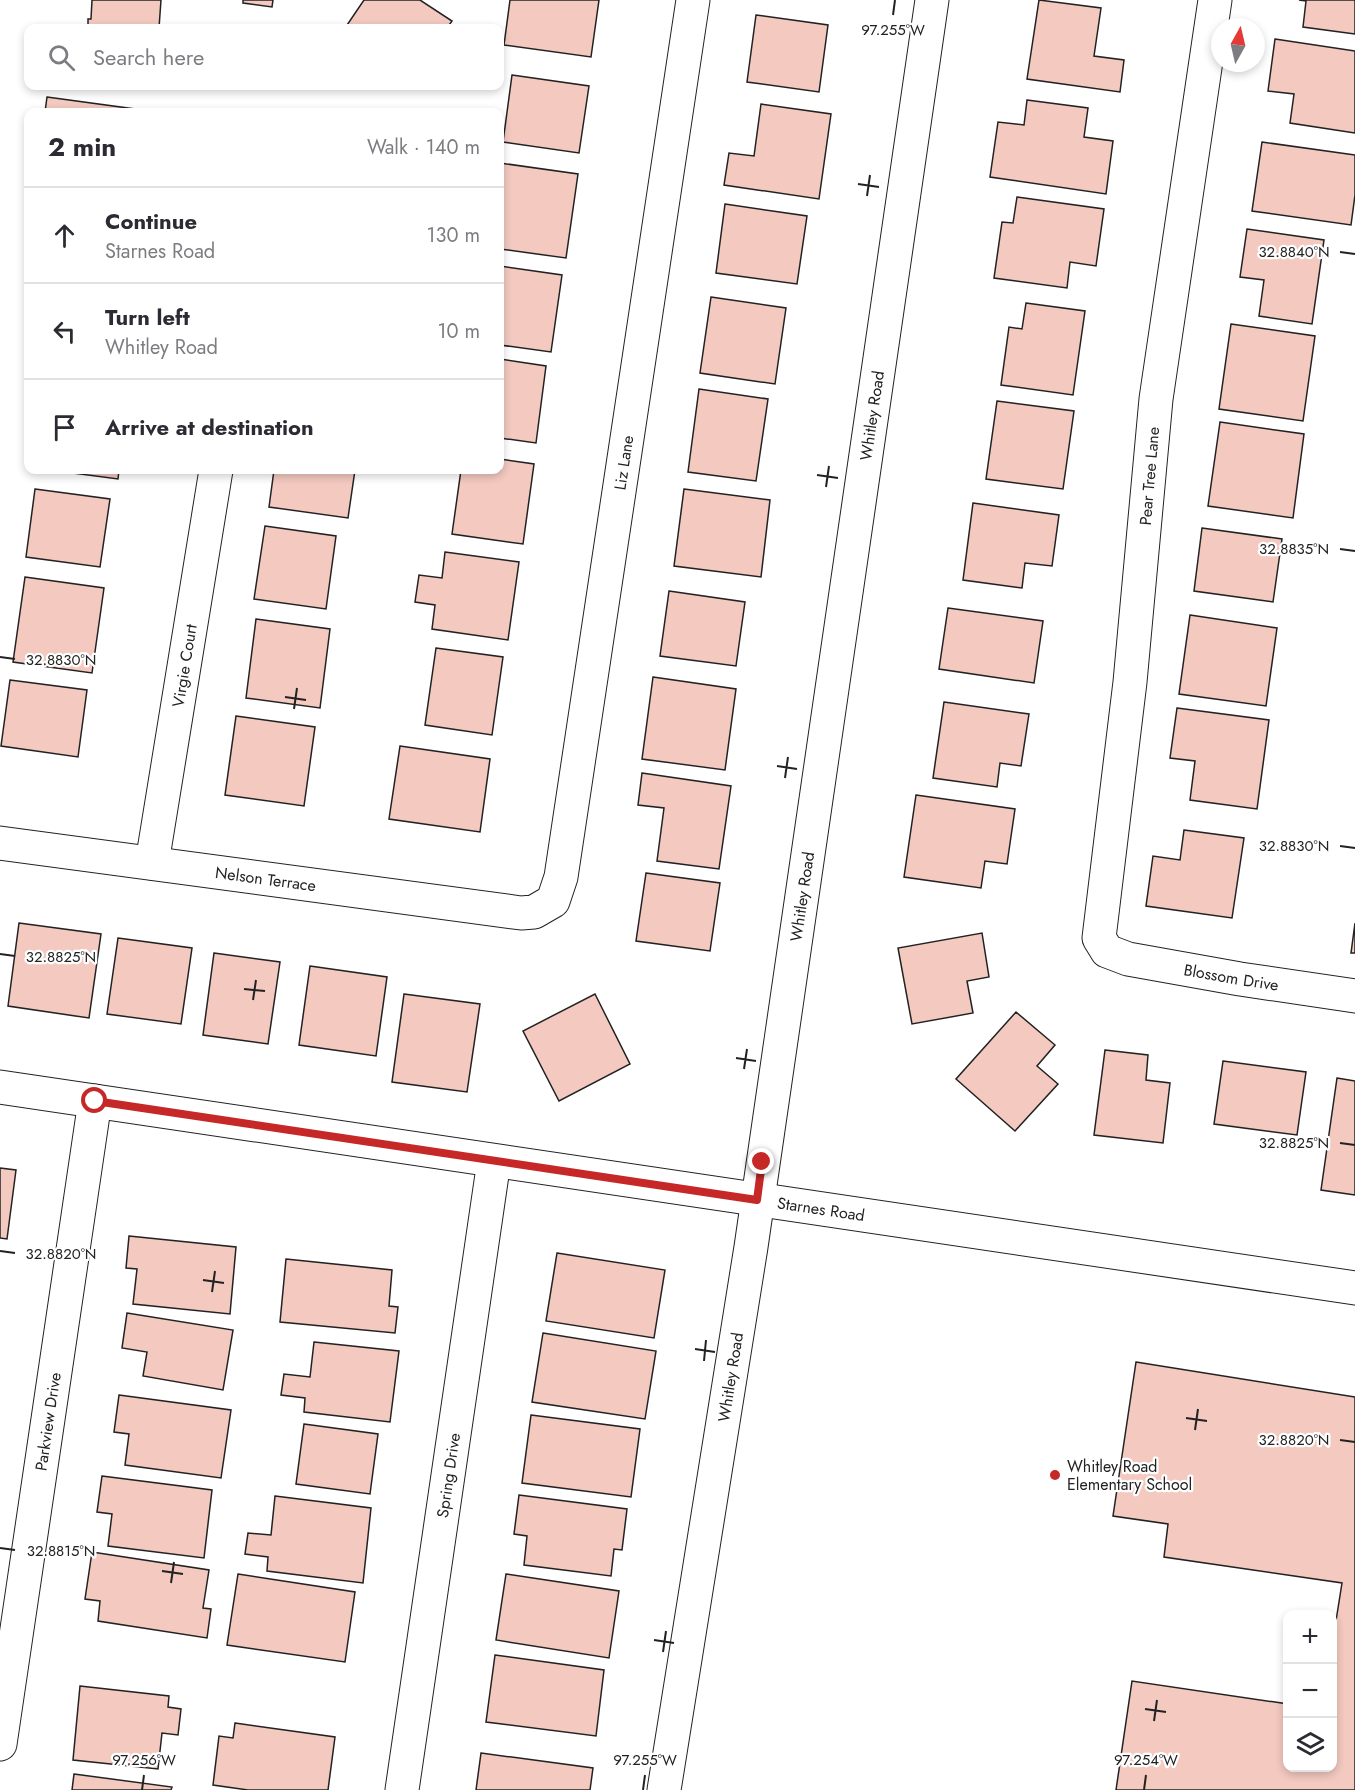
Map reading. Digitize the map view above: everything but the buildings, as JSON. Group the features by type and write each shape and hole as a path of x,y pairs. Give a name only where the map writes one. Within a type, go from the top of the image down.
{"street":[{"name":"Liz Lane","path":"534,912 553,901 561,878 693,0"},
{"name":"Whitley Road","path":"664,1790 757,1200 932,0"},
{"name":"Pear Tree Lane","path":"1107,951 1099,938 1130,682 1156,399 1215,0"},
{"name":"Virgie Court","path":"152,863 215,474"},
{"name":"Nelson Terrace","path":"0,843 521,914 534,912"},
{"name":"Blossom Drive","path":"1107,951 1140,961 1355,996"},
{"name":"Starnes Road","path":"0,1087 1355,1288"},
{"name":"Parkview Drive","path":"0,1744 95,1101"},
{"name":"Spring Drive","path":"402,1790 494,1161"}],"place":[{"name":"Whitley Road Elementary School","path":"1055,1475"}],"route":[{"path":"95,1101 757,1200 762,1162"}]}
